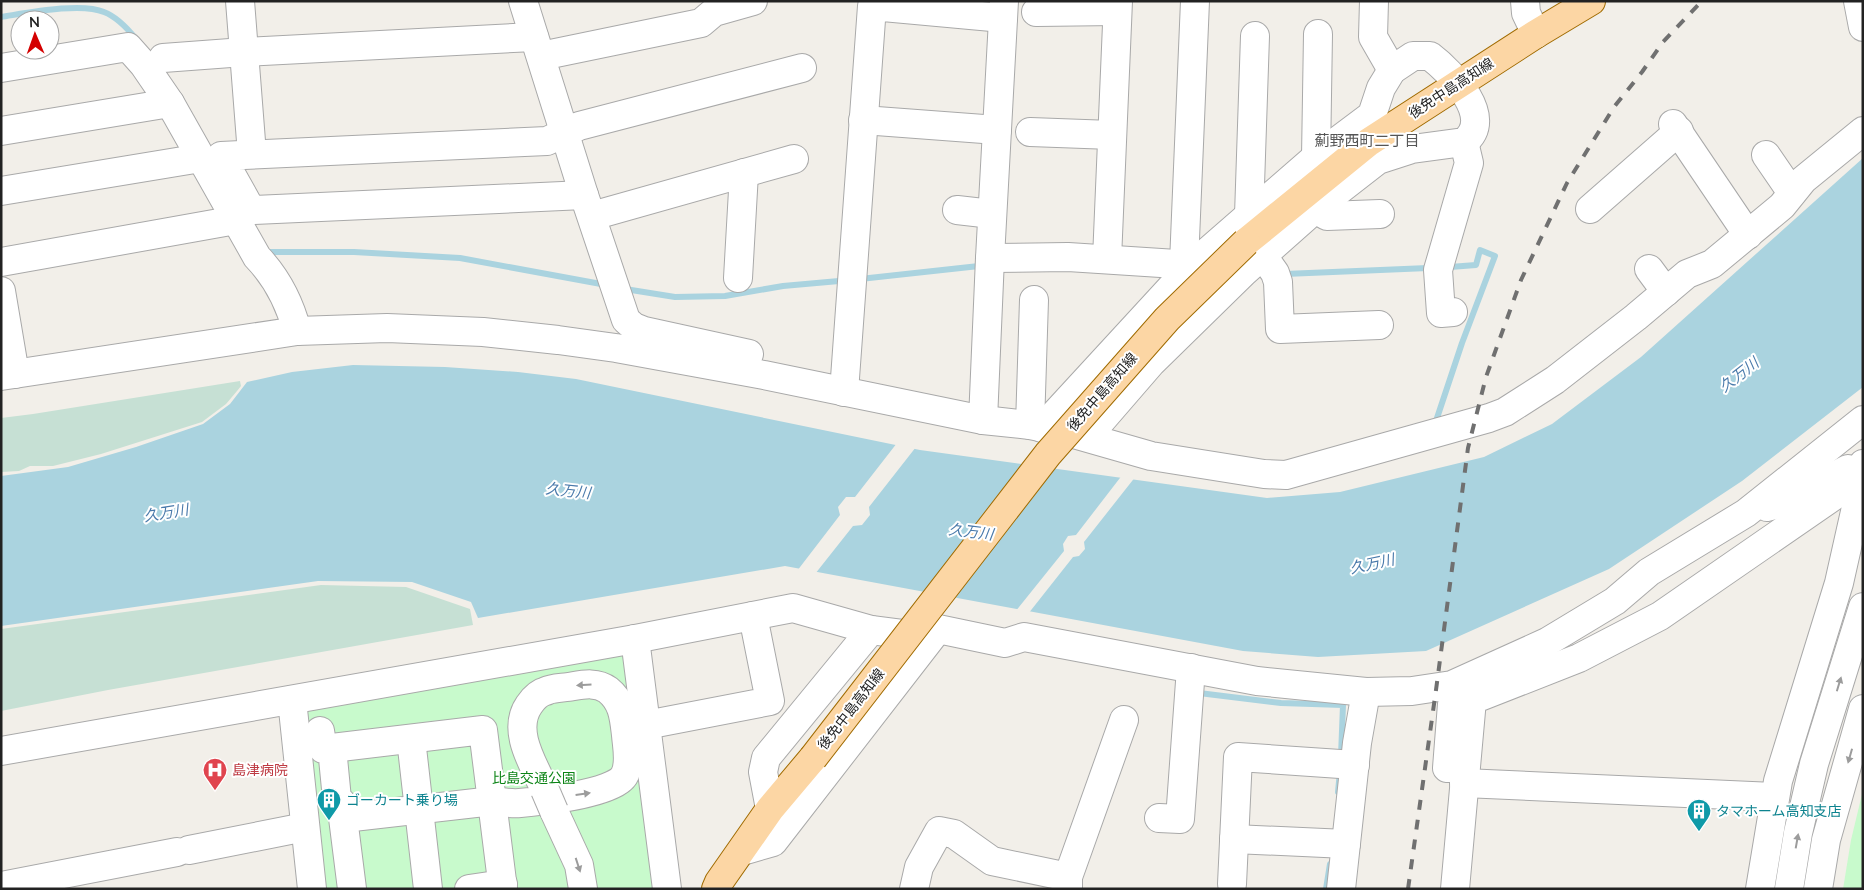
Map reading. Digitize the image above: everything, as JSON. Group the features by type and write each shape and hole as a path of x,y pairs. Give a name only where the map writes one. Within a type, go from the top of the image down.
{"main road":[{"name":"後免中島高知線","path":"716,889 770,810 813,758 1048,454 1167,319 1255,249 1369,142 1536,34 1591,1"}],"street":[{"path":"240,1 252,154"},
{"path":"523,1 564,133 626,320 634,327 758,356 764,375"},
{"path":"1188,264 1195,1"},
{"path":"1374,1 1373,37 1392,70"},
{"path":"1525,1 1526,13 1536,34"},
{"path":"1858,1 1863,27"},
{"path":"163,58 244,52 538,47 701,23 714,12 740,3"},
{"path":"844,392 872,4 1004,10 996,130 983,420"},
{"path":"1036,12 1118,6 1107,259"},
{"path":"1316,157 1318,34"},
{"path":"1249,215 1255,36"},
{"path":"1,68 128,47 144,65 170,103 256,257 270,270 293,316 297,331"},
{"path":"1036,427 1188,264 1249,215 1316,157 1372,115 1381,88 1392,70 1413,56 1430,56 1440,64 1470,101 1476,122 1471,137 1464,142 1412,149 1378,160 1315,209 1255,249 1244,272 1075,439"},
{"path":"794,159 744,173 588,205 254,210 222,156 547,141 579,126 802,68"},
{"path":"1,131 170,103"},
{"path":"863,120 996,130"},
{"path":"1590,209 1676,127 1748,234"},
{"path":"1,292 8,375 297,331 387,328 519,335 616,348 764,375 983,420 1036,427 1075,439 1151,456 1264,474 1286,475 1310,470 1463,426 1505,412 1556,380 1687,274 1712,264 1782,206 1803,180 1863,131"},
{"path":"1030,132 1112,135"},
{"path":"1453,312 1440,313 1438,270 1469,163 1464,142"},
{"path":"1766,155 1792,193"},
{"path":"1,191 201,158"},
{"path":"738,278 744,173"},
{"path":"1315,209 1327,216 1380,214"},
{"path":"957,210 992,214"},
{"path":"1,262 236,220"},
{"path":"1255,249 1275,273 1278,282 1280,329 1379,325"},
{"path":"990,258 1068,257 1188,264"},
{"path":"1648,269 1666,292"},
{"path":"1034,300 1036,427"},
{"path":"1,752 635,639 793,608 871,630 902,634 938,629 1006,643 1024,637 1257,681 1366,692 1412,691 1452,685 1547,642 1615,601 1649,572 1746,513 1863,420"},
{"path":"1746,513 1785,502 1863,462"},
{"path":"1436,889 1452,704 1472,700 1579,658 1660,616 1841,491 1863,462"},
{"path":"1760,889 1774,797 1839,583 1863,476"},
{"path":"1789,889 1798,833 1814,764 1863,607"},
{"path":"646,725 770,701 753,616"},
{"path":"742,850 773,842 938,629"},
{"path":"770,810 763,772 766,758 871,630"},
{"path":"635,639 667,889"},
{"path":"1159,818 1180,819 1176,749 1190,668"},
{"path":"344,824 502,806 598,792 614,785 623,778 627,769 628,758 624,714 618,701 603,687 586,684 546,691 536,696 524,712 521,723 526,747 549,801 579,865 583,889"},
{"path":"1342,889 1355,765 1366,692"},
{"path":"292,700 316,738 337,799 341,802 352,889"},
{"path":"1455,889 1472,700"},
{"path":"1818,889 1826,840 1863,709"},
{"path":"914,889 919,867 939,831 954,834 992,861 1068,883 1124,720"},
{"path":"316,738 375,724"},
{"path":"316,738 411,739 483,730 502,806 503,886 469,889"},
{"path":"312,889 305,827 316,738"},
{"path":"411,739 428,889"},
{"path":"1232,884 1238,758 1355,765"},
{"path":"1464,783 1774,797"},
{"path":"1,886 305,827"},
{"path":"1234,839 1346,844"}],"green space":[{"path":"240,381 241,386 226,404 202,422 101,454 53,466 30,466 19,471 1,472 1,418"},
{"path":"321,585 406,587 470,609 473,625 1,711 1,629"},
{"name":"比島交通公園","path":"631,650 657,889 325,889 303,707"},
{"path":"1863,790 1863,889 1843,889 1851,840"}],"water":[{"name":"久万川","path":"1863,158 1863,387 1742,481 1609,569 1426,651 1318,657 1243,651 785,566 478,618 471,602 412,582 318,581 1,626 1,476 68,467 136,447 203,424 230,404 247,382 292,372 353,365 445,367 518,372 576,379 920,450 1267,498 1340,492 1484,457 1552,424 1641,357"}],"pier":[{"path":"897,443 916,447 869,507 870,515 862,525 853,526 815,574 797,571 840,515 838,507 846,497 855,497"},
{"path":"1123,474 1136,476 1084,542 1085,549 1079,556 1073,557 1028,614 1015,612 1064,551 1063,544 1068,536 1076,535"}],"waterway":[{"path":"1,17 54,9 94,9 118,20 136,39"},
{"path":"1435,424 1462,343 1495,256 1480,250 1476,265 1450,267"},
{"path":"266,252 354,252 460,258 601,284"},
{"path":"860,279 979,266"},
{"path":"1285,274 1428,268"},
{"path":"625,289 675,297 725,296 783,286 839,281"},
{"path":"1199,693 1281,703 1343,705 1341,756"},
{"path":"1338,792 1340,771"},
{"path":"1326,889 1330,864"}],"railway":[{"path":"1408,889 1468,448 1486,377 1521,280 1567,183 1614,107 1663,42 1702,1"}],"place":[{"name":"島津病院","path":"215,791"},
{"name":"ゴーカート乗り場","path":"329,821"},
{"name":"タマホーム高知支店","path":"1699,832"}],"district":[{"name":"薊野西町二丁目","path":"1367,141"}]}
